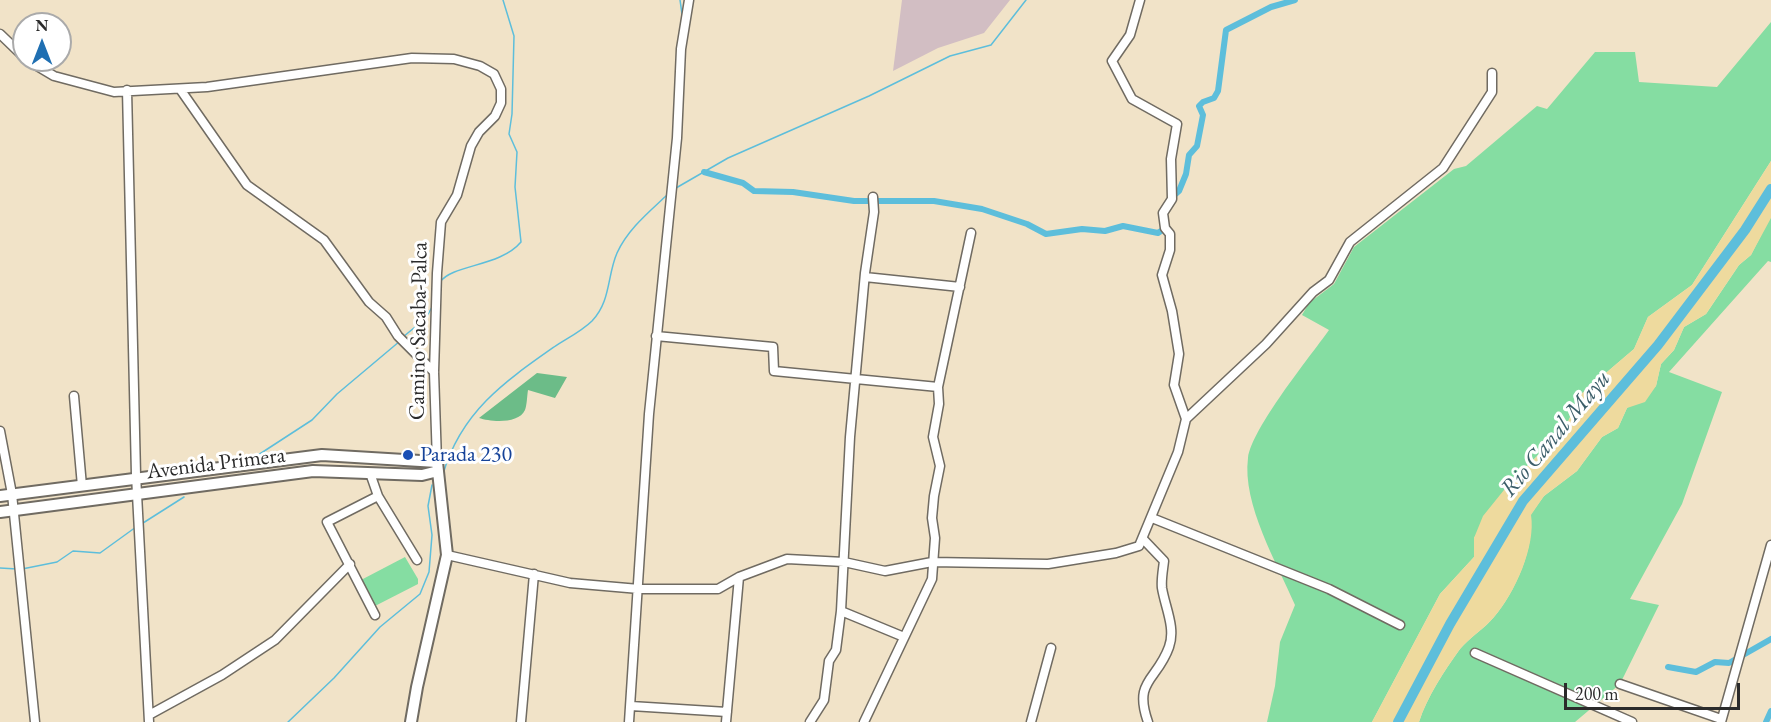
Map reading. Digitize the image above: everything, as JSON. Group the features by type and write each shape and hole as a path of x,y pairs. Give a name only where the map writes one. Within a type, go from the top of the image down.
{"main road":[{"name":"Avenida Primera","path":"6,495 322,455 437,466"},
{"name":"Avenida Primera","path":"0,512 313,471 422,475 437,466"},
{"name":"Camino Sacaba-Palca","path":"411,722 447,555 437,466"}],"street":[{"path":"629,722 649,414 677,138 681,50 689,0"},
{"path":"447,555 570,583 639,589 718,589 739,577 786,560 844,562 885,571 932,562 1048,564 1116,553 1139,546 1179,452 1186,419 1174,386 1179,354 1172,311 1162,275 1170,250 1170,234 1165,228 1163,213 1172,199 1171,159 1177,124 1132,99 1112,61 1130,35 1140,0"},
{"path":"0,34 12,46"},
{"name":"Camino Sacaba-Palca","path":"47,72 54,76 114,92 180,89 412,58 454,59 480,66 494,74 501,89 501,103 495,116 479,132 471,146 457,195 441,222 436,273 434,372 437,466"},
{"path":"1186,419 1266,344 1313,292 1329,280 1350,242 1443,168 1492,92 1492,73"},
{"path":"180,89 248,185 324,240 369,302 386,317 398,336 434,372"},
{"path":"127,90 137,480 149,718 222,675 275,640 350,564"},
{"path":"810,722 824,700 829,661 836,650 841,611 844,562 842,553 865,277 874,212 873,196"},
{"path":"864,722 932,579 935,538 932,518 940,466 933,437 939,404 938,387 971,233"},
{"path":"865,277 960,287"},
{"path":"656,336 773,346 774,371 938,387"},
{"path":"74,396 82,486"},
{"path":"0,431 6,495 13,511 35,722"},
{"path":"370,473 378,496 417,560"},
{"path":"375,615 327,522 378,496"},
{"path":"1152,518 1329,589 1400,626"},
{"path":"1143,539 1164,561 1162,586 1171,626 1170,647 1146,684 1140,702 1148,722"},
{"path":"1620,684 1721,721 1771,546"},
{"path":"521,722 534,574"},
{"path":"726,722 739,577"},
{"path":"841,611 904,637"},
{"path":"1030,722 1052,648"},
{"path":"1474,653 1632,722"},
{"path":"631,706 727,712"}],"shaded area":[{"path":"902,0 1010,0 984,33 938,48 893,71"}],"green space":[{"path":"1771,22 1771,161 1692,285 1648,317 1634,349 1580,395 1565,428 1508,485 1474,538 1474,557 1440,594 1372,722 1267,722 1275,686 1280,642 1295,605 1255,514 1250,494 1248,458 1252,445 1270,412 1329,330 1302,315 1309,303 1334,284 1354,247 1454,169 1466,166 1537,106 1547,109 1595,52 1635,52 1639,82 1717,87"},
{"path":"1771,215 1771,262 1768,261 1669,372 1722,392 1682,504 1630,599 1659,605 1620,684 1575,722 1419,722 1431,694 1454,657 1494,617 1516,583 1530,541 1530,515 1544,496 1577,471 1602,437 1618,428 1627,408 1656,386 1661,364 1674,350 1684,327 1706,314 1739,265 1751,255"},
{"path":"537,373 567,377 555,398 528,390 525,410 517,418 497,421 479,418"},
{"path":"405,557 418,579 418,584 375,606 361,580"}],"sand":[{"path":"1771,161 1771,218 1751,255 1739,265 1706,314 1684,327 1674,350 1661,364 1656,386 1645,402 1627,408 1618,428 1602,437 1577,471 1544,496 1531,515 1532,527 1527,555 1502,607 1460,649 1436,684 1419,722 1372,722 1440,594 1474,557 1474,538 1483,516 1508,485 1565,429 1580,395 1634,349 1648,317 1692,285"}],"waterway":[{"path":"440,282 455,272 501,256 521,242 515,187 517,152 509,134 512,114 514,36 503,0"},
{"path":"680,0 682,14"},
{"path":"676,188 728,158 869,96 950,56 991,45 1026,0"},
{"path":"1171,198 1179,191 1186,174 1189,155 1197,146 1203,115 1199,106 1214,98 1218,91 1226,30 1271,7 1295,0"},
{"path":"704,172 743,183 754,191 793,192 854,201 934,201 982,209 1027,224 1046,234 1082,229 1105,231 1123,226 1158,233 1164,229"},
{"name":"Rio Canal Mayu","path":"1398,722 1450,624 1523,501 1658,345 1745,230 1771,189"},
{"path":"443,474 461,433 486,400 518,373 592,321 603,305 614,262 622,244 639,221 667,195"},
{"path":"403,337 426,318 432,307"},
{"path":"252,459 312,420 337,394 400,341"},
{"path":"288,722 334,678 380,627 420,594 429,572 432,535 428,506 432,485"},
{"path":"143,523 184,497"},
{"path":"22,569 57,562 73,551 100,553 136,527"},
{"path":"0,568 17,569"},
{"path":"1668,667 1696,672 1715,662 1729,663 1771,639"},
{"path":"1766,722 1771,711"}],"place":[{"name":"Parada 230","path":"408,455"}]}
